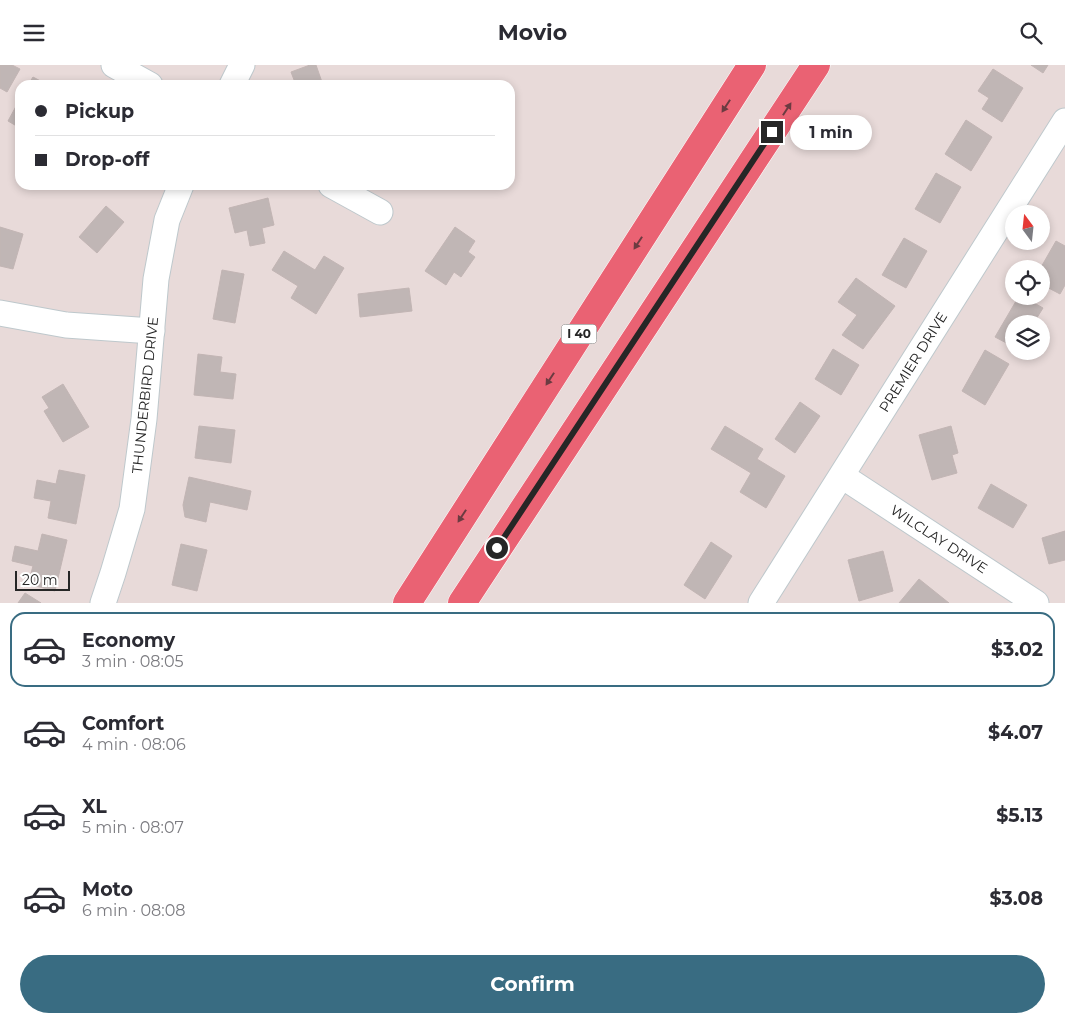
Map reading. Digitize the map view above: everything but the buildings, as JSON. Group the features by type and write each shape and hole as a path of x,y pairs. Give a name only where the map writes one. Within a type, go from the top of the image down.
{"highway":[{"name":"I 40","path":"407,603 752,65"},
{"path":"462,603 816,65"}],"street":[{"path":"114,65 141,80"},
{"path":"234,80 242,65"},
{"name":"PREMIER DRIVE","path":"761,603 1065,121"},
{"name":"THUNDERBIRD DRIVE","path":"103,603 132,509 144,419 156,279 167,220 179,190"},
{"path":"340,190 380,212"},
{"path":"0,313 66,325 152,331"},
{"name":"WILCLAY DRIVE","path":"842,476 1036,603"}],"route":[{"path":"497,548 772,132"}]}
